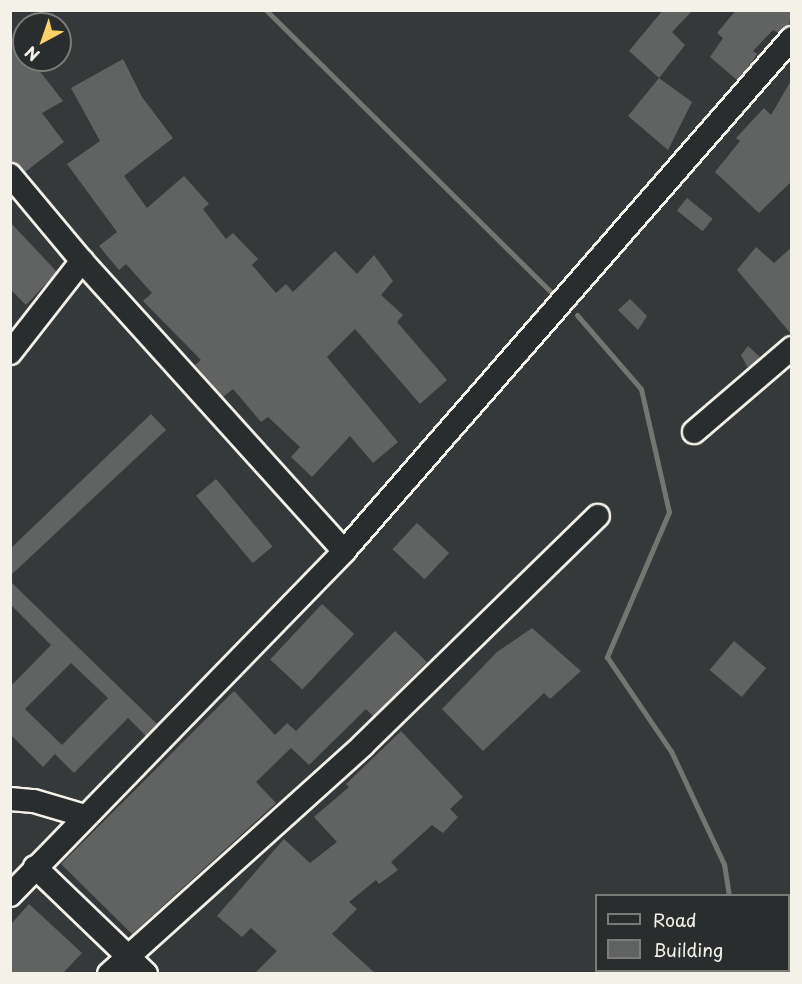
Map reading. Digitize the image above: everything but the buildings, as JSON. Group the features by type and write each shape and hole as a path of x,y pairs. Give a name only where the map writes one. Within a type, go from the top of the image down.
{"street":[{"path":"10,895 344,551 792,38"},
{"path":"10,175 82,261 344,551"},
{"path":"10,353 82,261"},
{"path":"694,432 792,348"},
{"path":"109,974 363,745 598,516"},
{"path":"10,799 34,801 85,816"},
{"path":"35,867 130,954 146,974"}],"waterway":[{"path":"266,10 553,294"},
{"path":"577,315 641,389 669,512 607,657 671,751 724,864 729,894"}]}
